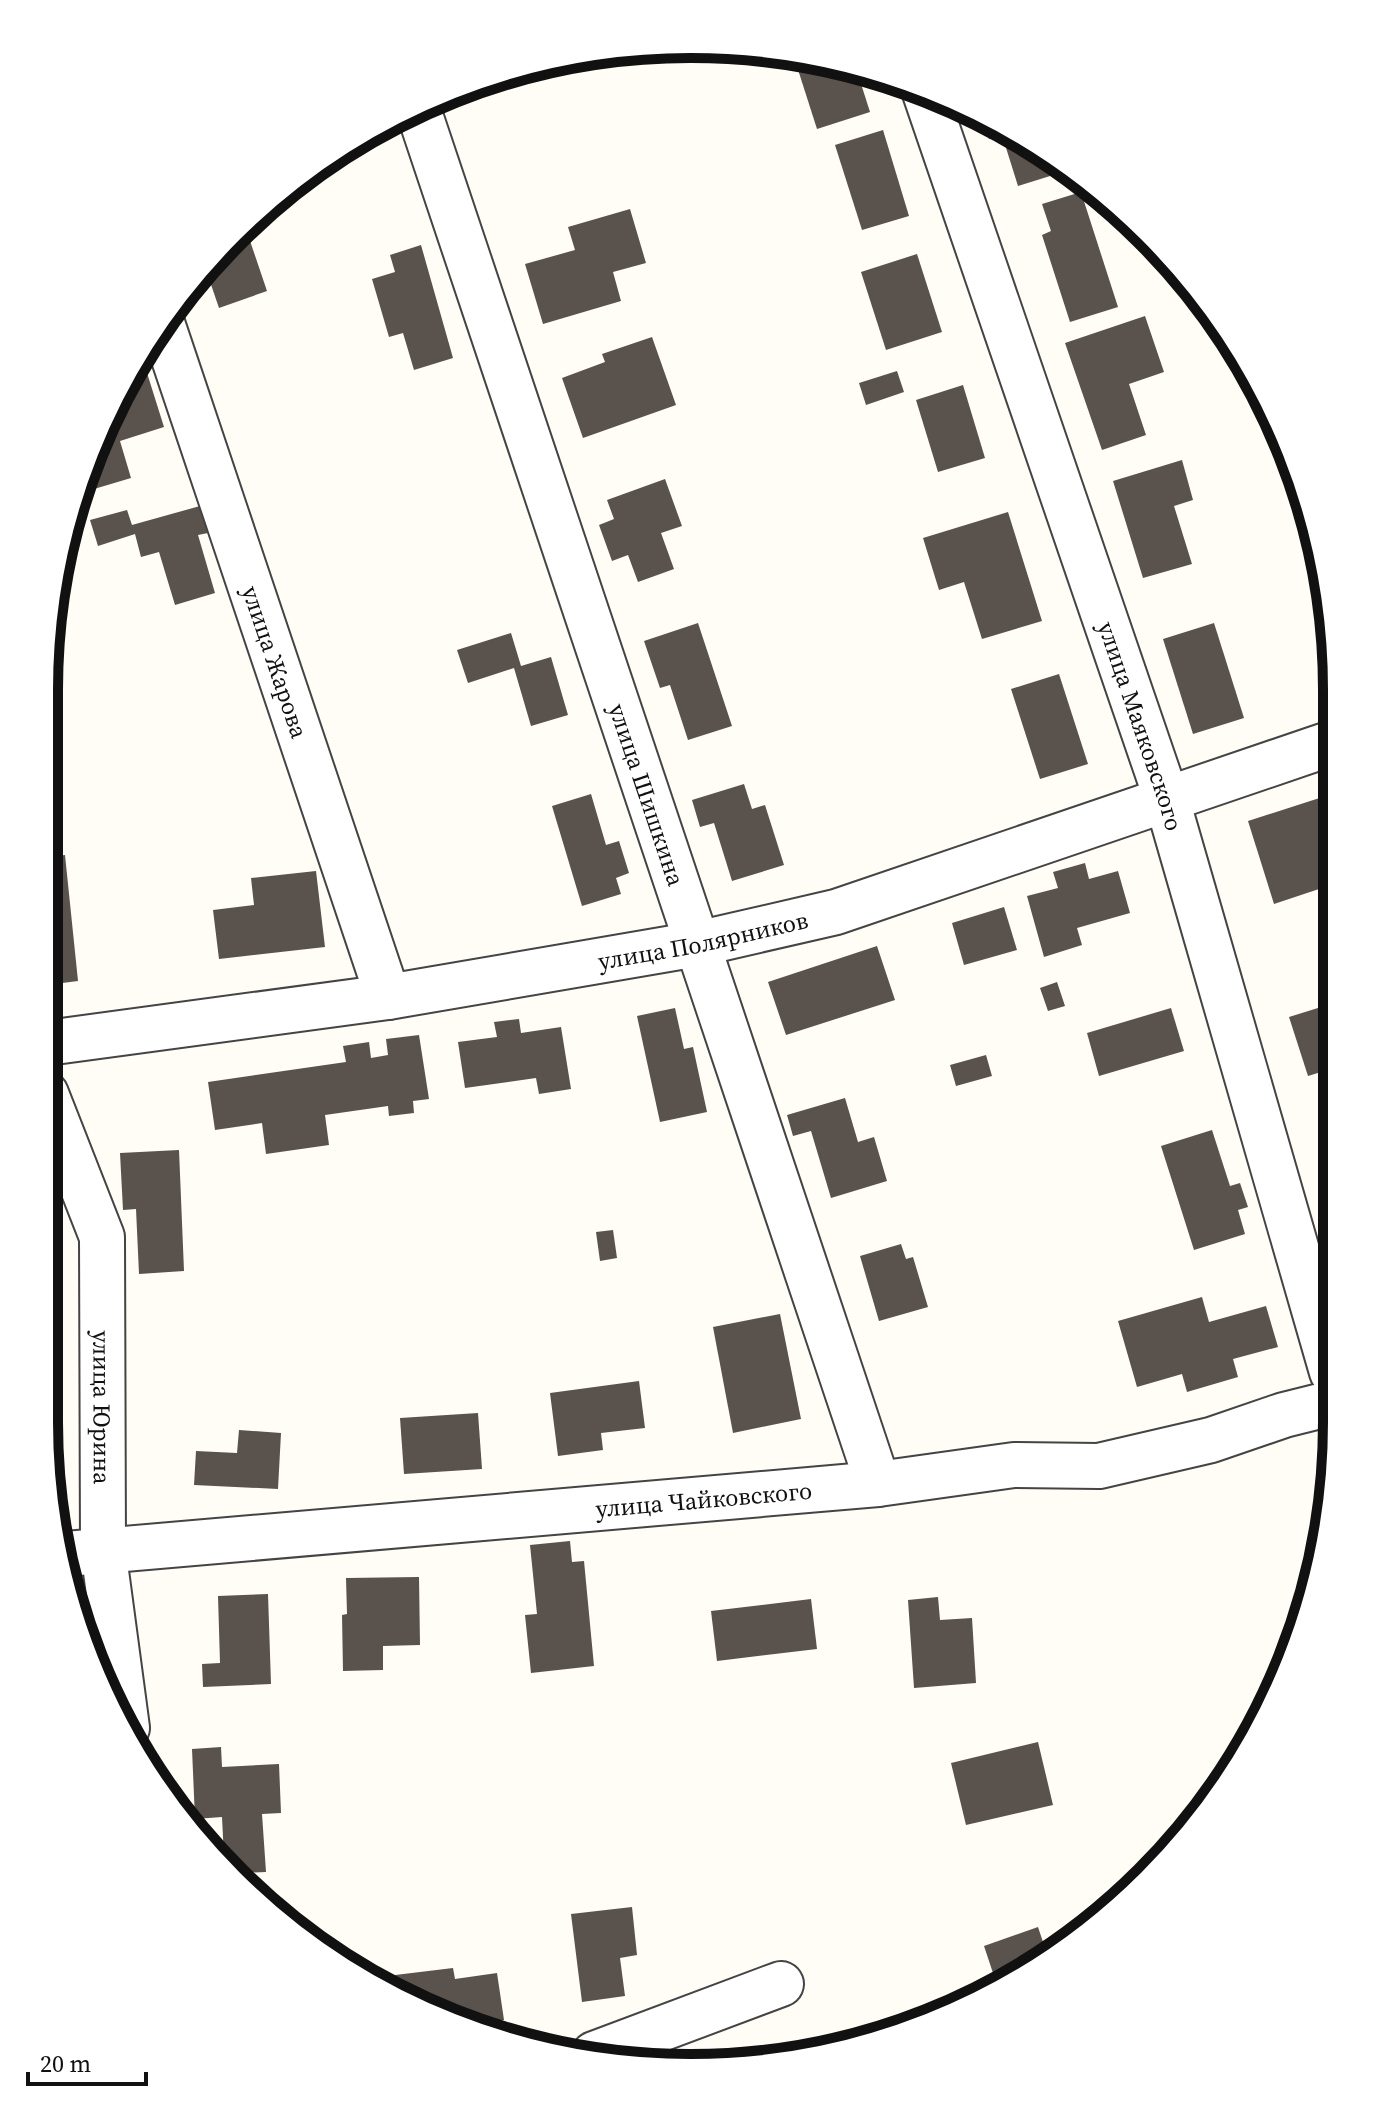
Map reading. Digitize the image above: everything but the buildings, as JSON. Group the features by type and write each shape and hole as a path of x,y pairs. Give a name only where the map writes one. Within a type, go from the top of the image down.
{"street":[{"name":"улица Маяковского","path":"929,105 1167,800 1323,1341"},
{"name":"улица Шишкина","path":"421,118 878,1484"},
{"name":"улица Жарова","path":"167,337 388,997"},
{"name":"улица Полярников","path":"58,1042 388,997 697,944 836,912 1323,746"},
{"name":"улица Юрина","path":"58,1125 102,1237 84,1551 118,1689"},
{"name":"улица Чайковского","path":"84,1551 878,1484 1014,1465 1099,1466 1211,1440 1323,1405"},
{"path":"608,2049 781,1984"}]}
